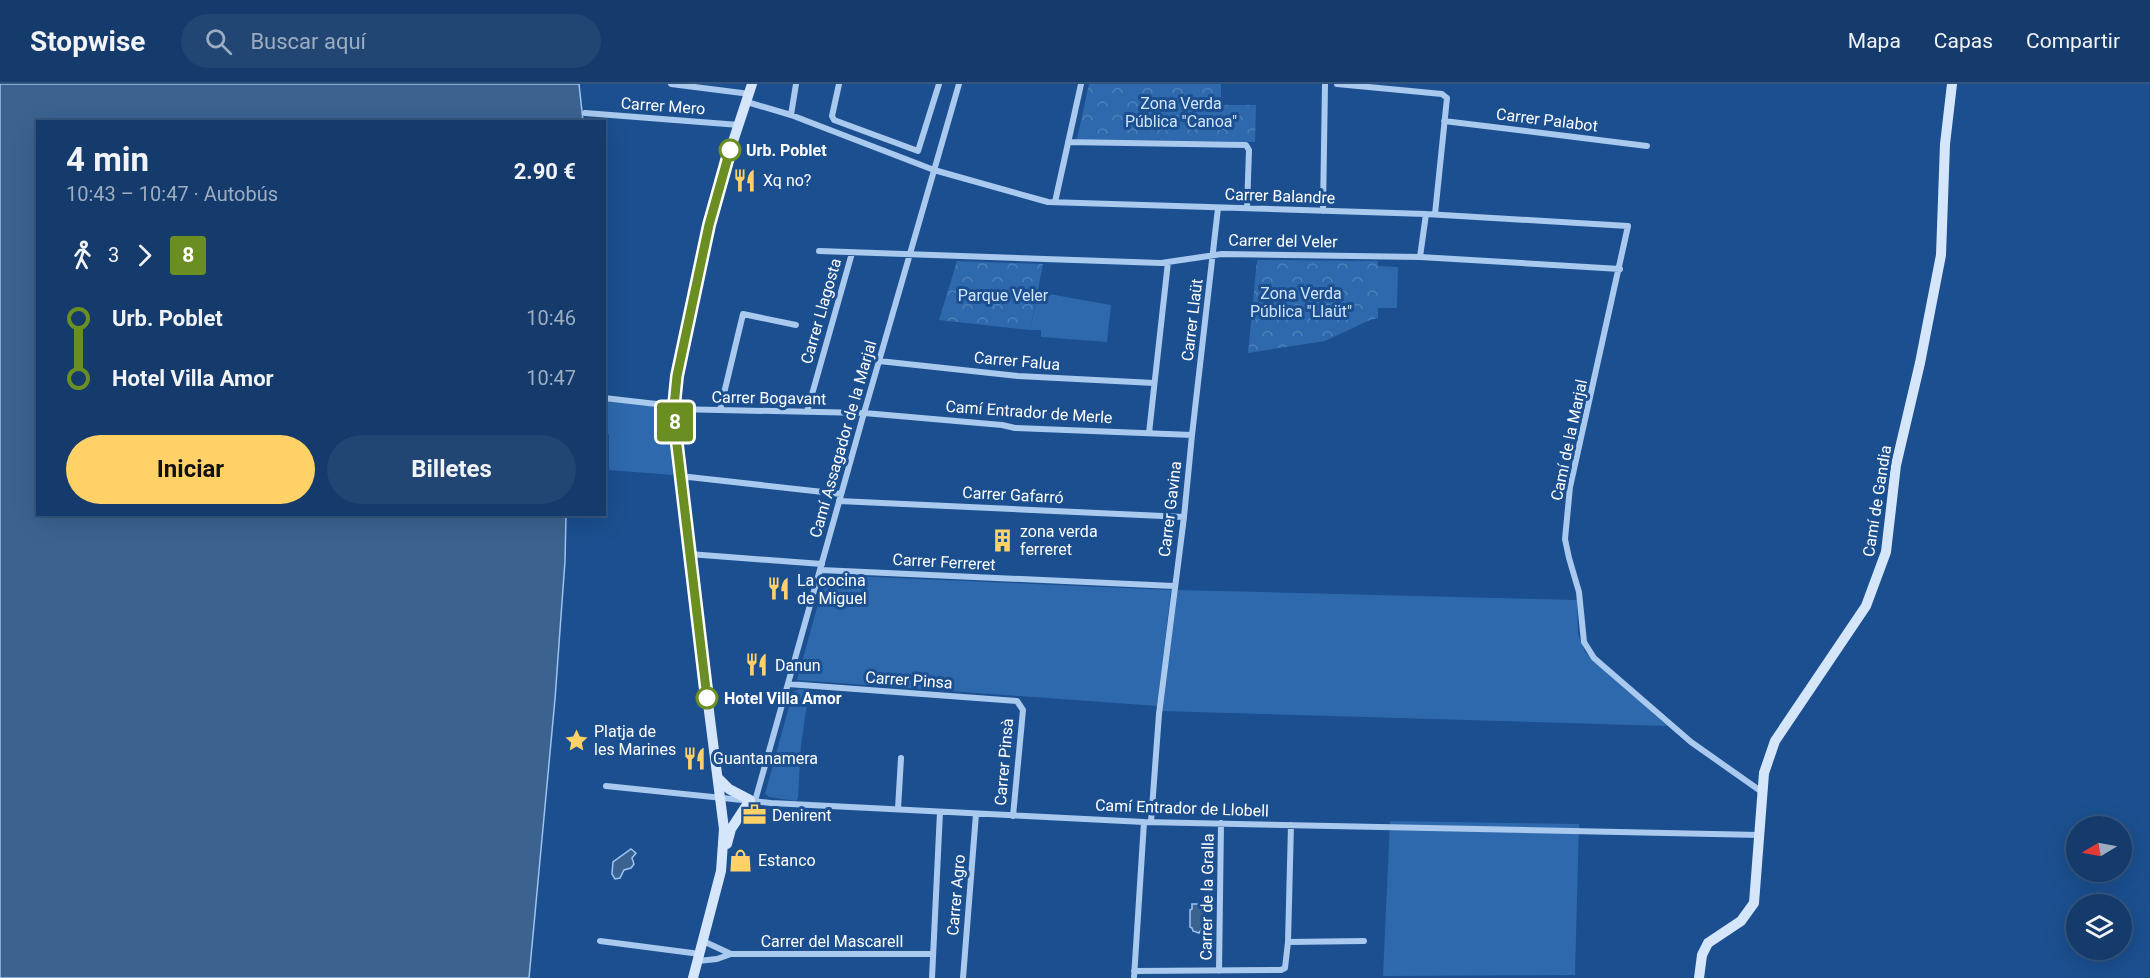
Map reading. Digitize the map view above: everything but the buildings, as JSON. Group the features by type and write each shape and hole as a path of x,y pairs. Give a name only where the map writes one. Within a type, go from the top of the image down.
{"main road":[{"name":"Camí de Gandia","path":"1699,978 1702,955 1708,943 1741,921 1754,903 1762,792 1767,762 1775,741 1866,606 1886,552 1896,465 1920,363 1941,255 1945,144 1952,84"},
{"path":"723,853 721,798 689,554 674,408 677,376 709,225 750,93"},
{"path":"693,978 717,891 723,853 731,829 753,801 729,789 718,777"}],"street":[{"name":"Carrer Balandre","path":"671,84 750,93 791,115 934,170 1055,202 1435,214 1628,226"},
{"path":"791,115 796,84"},
{"path":"839,84 832,116 834,120 918,150 939,84"},
{"name":"Camí Assagador de la Marjal","path":"753,801 959,84"},
{"path":"1055,202 1081,84"},
{"path":"1323,211 1325,84"},
{"path":"1337,84 1442,94 1447,98 1435,214"},
{"name":"Carrer Mero","path":"585,113 739,125"},
{"name":"Carrer Palabot","path":"1444,121 1647,146"},
{"path":"1068,142 1246,145 1249,150 1247,208"},
{"name":"Carrer Llaüt","path":"1192,435 1218,208"},
{"path":"1420,257 1426,214"},
{"name":"Camí de la Marjal","path":"1628,226 1569,497 1565,539 1579,592 1584,642 1594,658 1691,742 1762,792"},
{"name":"Carrer Llagosta","path":"819,251 909,254"},
{"name":"Carrer Llagosta","path":"807,412 852,253"},
{"name":"Carrer del Veler","path":"909,254 1168,262 1222,254 1420,257 1620,269"},
{"path":"1149,434 1168,262"},
{"path":"720,410 743,314 796,325"},
{"name":"Carrer Falua","path":"879,361 1018,376 1154,383"},
{"name":"Carrer Bogavant","path":"606,398 674,408 864,413"},
{"name":"Camí Entrador de Merle","path":"864,413 1002,424 1015,428 1192,435"},
{"name":"Carrer Gavina","path":"1134,974 1159,714 1192,435"},
{"path":"681,479 689,477 842,494"},
{"name":"Carrer Gafarró","path":"839,501 1184,517"},
{"name":"Carrer Ferreret","path":"689,554 821,567 1174,586"},
{"name":"Carrer Pinsa","path":"788,684 1017,701 1023,710"},
{"name":"Carrer Pinsà","path":"1013,816 1023,710"},
{"path":"898,809 901,758"},
{"name":"Camí Entrador de Llobell","path":"606,786 753,801 1148,822 1760,835"},
{"path":"932,978 940,812"},
{"name":"Carrer Agro","path":"963,978 976,814"},
{"name":"Carrer de la Gralla","path":"1219,971 1221,823"},
{"name":"Carrer de la Gralla","path":"1134,974 1281,970 1287,965 1291,825"},
{"name":"Carrer del Mascarell","path":"600,941 717,959 730,954 933,954"},
{"name":"Carrer del Mascarell","path":"703,941 730,954"},
{"path":"1288,942 1364,941"}],"green space":[{"name":"Zona Verda Pública \"Canoa\"","path":"1089,84 1221,84 1221,105 1256,105 1255,142 1077,139"},
{"name":"Zona Verda Pública \"Llaüt\"","path":"1257,260 1378,261 1378,318 1325,341 1248,353"},
{"name":"Parque Veler","path":"957,261 1043,264 1030,330 939,320"},
{"path":"1378,266 1398,267 1397,308 1377,308"},
{"path":"1038,292 1111,305 1107,342 1041,337 1041,330 1030,330"},
{"path":"606,401 660,407 666,413 672,475 609,470 609,434 606,433"},
{"path":"826,575 1171,590 1157,706 797,680"},
{"path":"1178,590 1577,600 1578,634 1585,652 1667,726 1161,711"},
{"path":"799,689 809,690 801,745 798,798 796,801 769,797 765,794 793,692"},
{"path":"1390,821 1579,824 1575,975 1383,976"}],"shaded area":[{"path":"0,84 579,84 583,120 36,120 36,516 566,516 555,699 529,978 0,978"},
{"path":"631,849 636,853 632,858 634,864 631,868 624,870 620,878 615,879 612,874 613,862"},
{"path":"1192,904 1202,904 1202,909 1205,910 1205,928 1202,928 1199,933 1190,927"}],"bus line":[{"name":"8","path":"707,698 674,406 677,376 709,225 730,150"}],"place":[{"name":"Urb. Poblet","path":"730,150"},
{"name":"Xq no?","path":"745,180"},
{"name":"zona verda ferreret","path":"1002,540"},
{"name":"La cocina de Miguel","path":"779,589"},
{"name":"Danun","path":"757,665"},
{"name":"Hotel Villa Amor","path":"707,698"},
{"name":"Platja de les Marines","path":"576,740"},
{"name":"Guantanamera","path":"695,758"},
{"name":"Denirent","path":"754,815"},
{"name":"Estanco","path":"740,860"}]}
